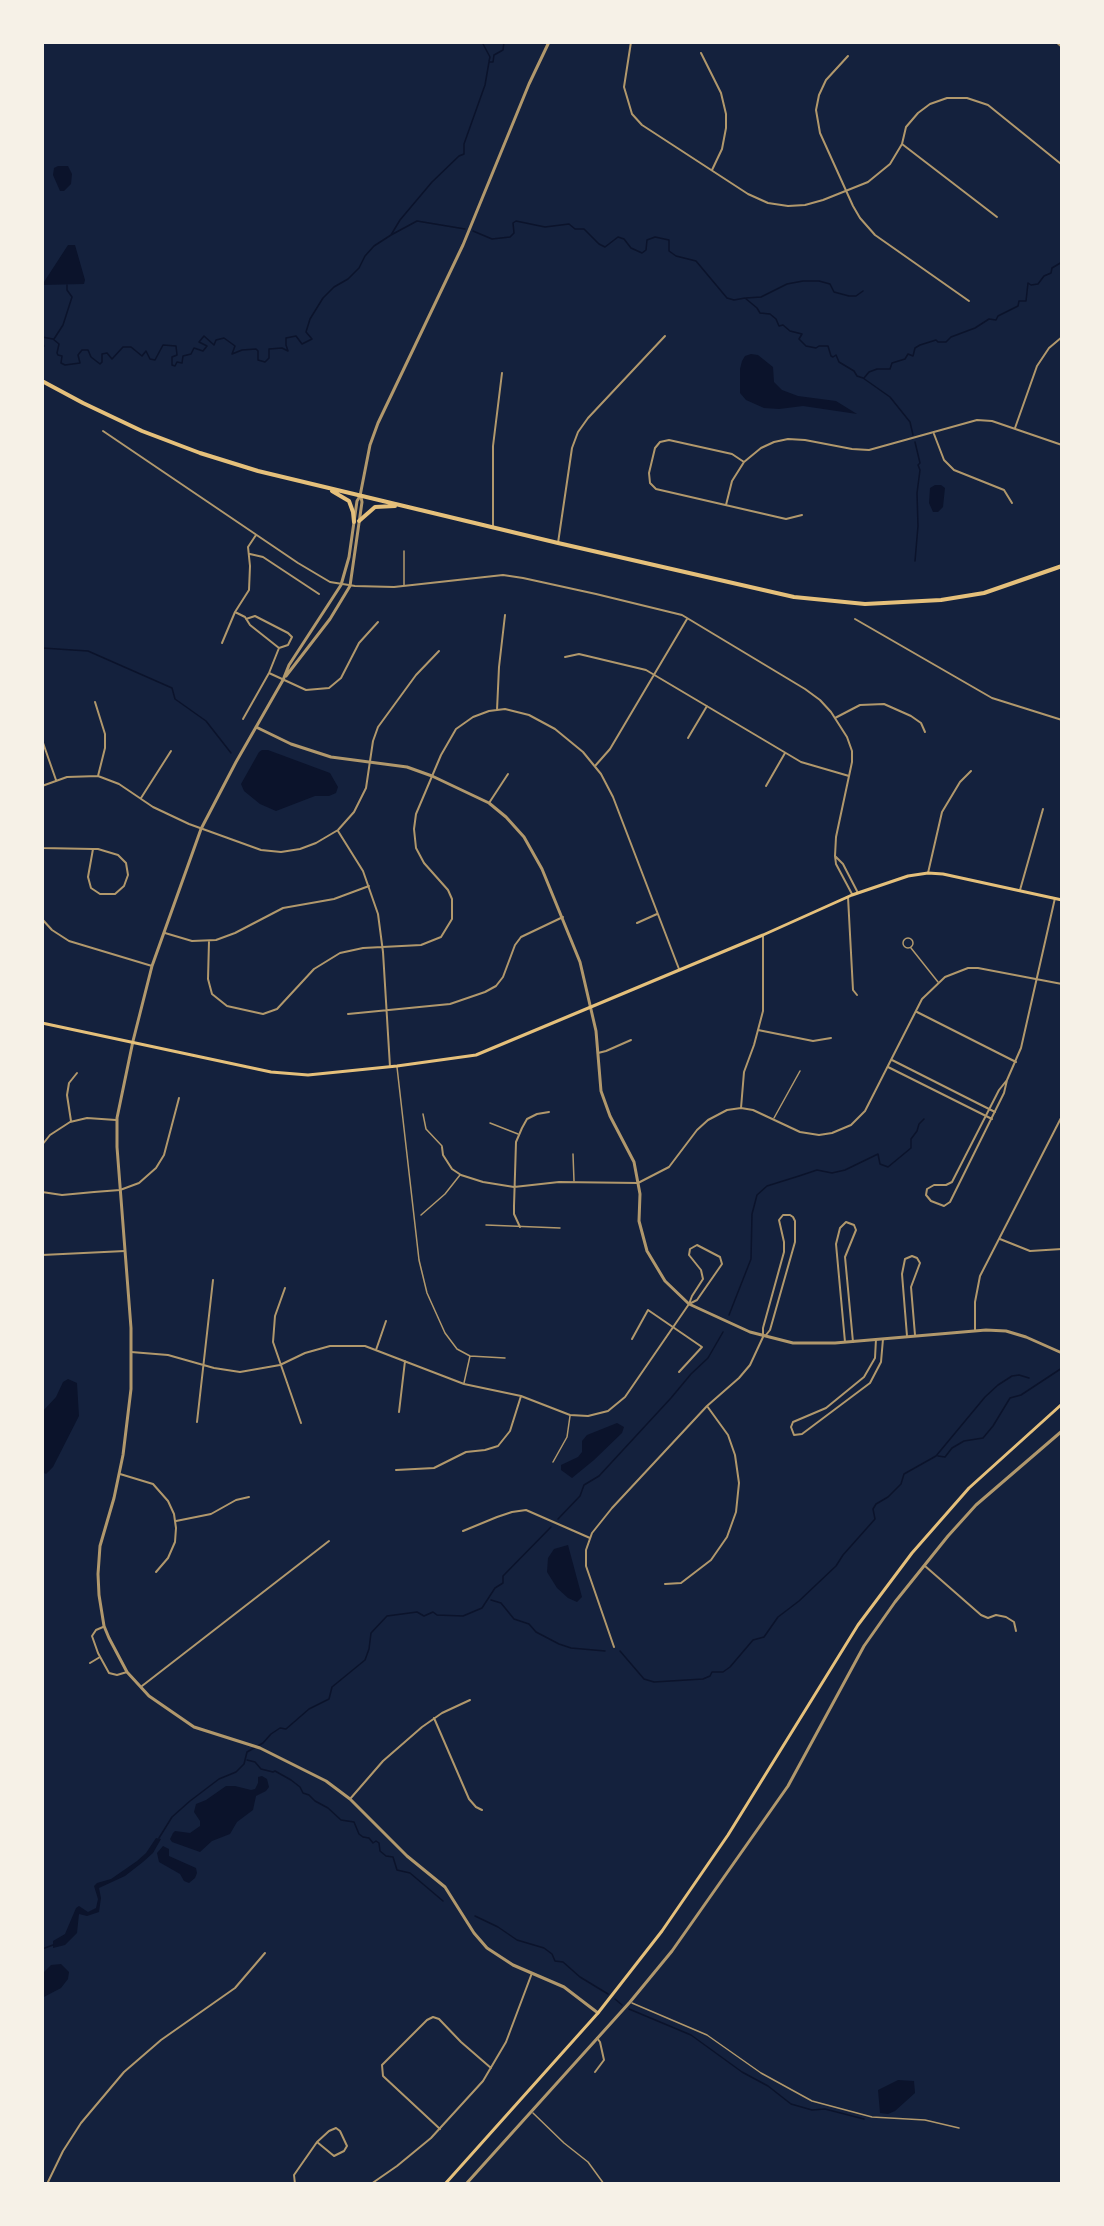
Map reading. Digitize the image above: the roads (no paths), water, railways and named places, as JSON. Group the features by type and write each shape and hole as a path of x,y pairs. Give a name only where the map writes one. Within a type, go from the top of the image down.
{"highway":[{"path":"42,381 91,407 158,437 222,460 360,496 783,595 853,603 893,604 965,597 1062,566"},
{"path":"323,487 349,501 357,521 375,507 405,506"}],"main road":[{"path":"42,1023 248,1067 294,1074 324,1074 390,1067 477,1054 763,935 850,896 908,876 928,873 952,876 1062,900"},
{"path":"445,2184 598,2013 662,1931 728,1835 815,1692 880,1593 925,1536 969,1488 1062,1404"}],"street":[{"path":"549,42 529,84 463,245 378,423 370,445 360,496 362,502 341,585 293,659 201,829 152,966 133,1041 117,1120 131,1352 129,1418 120,1474 100,1546 98,1564 99,1595 104,1626 127,1672 160,1705 194,1728 260,1748 326,1781 350,1799 406,1856 445,1887 474,1933 487,1948 502,1960 564,1987 598,2013"},
{"path":"631,42 623,82 632,114 649,131 756,198 779,205 805,205 868,182 890,164 902,144 906,127 918,113 930,104 947,98 967,98 988,105 1061,165"},
{"path":"1056,42 1062,47"},
{"path":"701,53 721,93 726,114 723,148 712,170"},
{"path":"848,56 826,80 819,94 816,110 820,133 846,190 860,218 875,235 969,301"},
{"path":"902,144 997,217"},
{"path":"558,543 572,448 578,432 588,418 665,336"},
{"path":"1015,428 1037,366 1049,348 1062,337"},
{"path":"493,526 493,446 502,373"},
{"path":"726,505 732,481 744,462 760,448 788,439 869,450 977,420 992,421 1062,445"},
{"path":"103,431 318,576 341,585 404,586 483,576 513,576 657,608 688,618 820,700 835,718 850,744 852,762 836,837 835,856 836,864 850,896 853,990 857,995"},
{"path":"933,433 944,460 954,470 1004,490 1012,503"},
{"path":"744,462 732,454 669,440 660,442 655,448 649,473 650,483 656,489 786,519 802,515"},
{"path":"283,680 325,626 350,586 357,521"},
{"path":"222,643 249,590 249,543 256,535"},
{"path":"250,554 263,557 320,594"},
{"path":"236,612 279,648"},
{"path":"497,710 505,615"},
{"path":"243,719 269,673 279,648 288,645 292,637 255,616 246,619"},
{"path":"595,766 610,749 688,618"},
{"path":"855,619 992,698 1062,720"},
{"path":"269,673 306,690 329,688 341,678 359,644 378,622"},
{"path":"42,786 72,776 98,776 119,784 173,818 261,850 281,852 309,846 338,830 359,804 366,788 375,734 384,717 416,675 439,651"},
{"path":"565,657 579,654 646,670 785,753 809,765 849,776"},
{"path":"95,702 105,734 105,748 98,776"},
{"path":"835,718 860,705 884,704 911,716 921,723 926,732"},
{"path":"688,738 707,706"},
{"path":"209,941 208,979 212,994 227,1006 262,1014 269,1013 283,1005 314,969 333,956 350,950 421,945 434,941 446,931 452,919 453,906 450,894 420,857 414,838 416,814 447,743 456,729 473,717 497,710 523,712 546,723 571,741 595,766 613,797 679,969"},
{"path":"256,727 291,744 345,761 407,768 432,776 489,803 514,825 530,846 580,962 591,1007 600,1085 605,1104 631,1155 638,1183 639,1221 647,1251 665,1281 689,1304 724,1322 763,1337 804,1344 975,1330 1016,1334 1062,1353"},
{"path":"42,740 56,780"},
{"path":"141,798 171,751"},
{"path":"766,786 785,753"},
{"path":"928,873 940,818 960,782 972,771"},
{"path":"489,803 508,774"},
{"path":"1020,890 1043,809"},
{"path":"338,830 354,855 369,886 378,914 383,948 390,1067"},
{"path":"42,839 42,848 93,849 113,852 126,863 128,869 126,880 115,894 100,894 91,888 88,877 93,849"},
{"path":"835,856 843,864 858,893"},
{"path":"164,932 181,939 209,941 235,933 283,909 334,899 369,886"},
{"path":"1007,1080 1004,1093 992,1119 950,1202 944,1206 931,1201 926,1195 927,1189 934,1185 946,1185 952,1182 988,1109 1016,1062 1055,898"},
{"path":"637,923 657,914"},
{"path":"348,1014 387,1012 457,1002 490,990 503,977 515,945 521,937 562,917"},
{"path":"42,919 52,930 69,940 152,966"},
{"path":"741,1108 744,1071 758,1030 763,1004 763,935"},
{"path":"442,1147 448,1164 461,1175 483,1182 514,1186 574,1182 638,1183 662,1172 675,1161 697,1130 719,1113 741,1108 759,1111 806,1134 819,1135 839,1131 851,1125 865,1112 922,999 945,977 978,968 1062,984"},
{"path":"916,1012 1016,1062"},
{"path":"758,1030 813,1041 831,1038"},
{"path":"598,1053 631,1041"},
{"path":"892,1060 995,1112"},
{"path":"888,1067 992,1119"},
{"path":"71,1121 67,1095 69,1083 77,1073"},
{"path":"42,1192 62,1195 120,1190 139,1183 160,1163 168,1148 179,1098"},
{"path":"520,1227 514,1214 515,1151 519,1135 527,1119 549,1112"},
{"path":"975,1330 977,1285 1062,1116"},
{"path":"42,1145 50,1135 71,1121 87,1118 117,1120"},
{"path":"614,1647 586,1566 586,1550 590,1538 596,1526 707,1406 745,1372 763,1337 770,1330 795,1242 795,1221 790,1215 781,1216 778,1220 784,1242 784,1252 763,1328 763,1337"},
{"path":"845,1342 836,1244 840,1228 846,1222 854,1225 856,1230 845,1257 853,1341"},
{"path":"1000,1239 1030,1251 1062,1249"},
{"path":"131,1352 168,1355 202,1365 240,1372 280,1365 314,1350 337,1344 365,1346 464,1384 521,1396 570,1415 592,1416 608,1411 620,1403 689,1304 703,1279 701,1270 689,1256 690,1249 698,1245 720,1257 722,1266 697,1300 689,1304"},
{"path":"42,1255 124,1251"},
{"path":"908,1336 902,1274 905,1259 912,1256 920,1263 911,1287 915,1335"},
{"path":"197,1422 213,1280"},
{"path":"285,1288 277,1307 273,1342 301,1423"},
{"path":"632,1339 648,1310 702,1347 679,1372"},
{"path":"376,1350 386,1322"},
{"path":"876,1339 875,1358 864,1377 826,1408 793,1422 791,1426 794,1435 802,1434 870,1383 881,1362 883,1338"},
{"path":"399,1412 405,1361"},
{"path":"396,1470 434,1468 466,1452 498,1446 510,1431 521,1396"},
{"path":"665,1584 681,1583 711,1560 727,1536 736,1512 739,1483 735,1455 728,1435 707,1406"},
{"path":"466,2184 672,1952 775,1804 806,1755 869,1639 895,1602 970,1512 996,1486 1062,1431"},
{"path":"120,1474 153,1484 168,1501 176,1521 173,1546 168,1558 156,1572"},
{"path":"176,1521 211,1514 236,1500 249,1497"},
{"path":"463,1531 497,1516 526,1510 590,1538"},
{"path":"141,1687 329,1541"},
{"path":"924,1566 981,1615 987,1618 996,1615 1006,1617 1016,1624 1016,1631"},
{"path":"104,1626 96,1630 92,1636 100,1658 111,1674 127,1672"},
{"path":"90,1663 100,1658"},
{"path":"350,1799 383,1761 434,1718 470,1700"},
{"path":"434,1718 469,1799 473,1805 482,1810"},
{"path":"47,2184 57,2162 81,2123 124,2072 161,2040 236,1988 265,1953"},
{"path":"371,2184 411,2155 470,2097 491,2069 511,2033 532,1973"},
{"path":"440,2128 383,2076 381,2069 386,2061 427,2020 433,2017 439,2019 491,2069"},
{"path":"595,2072 604,2061 597,2038"},
{"path":"295,2184 294,2175 317,2142 329,2131 336,2128 340,2131 347,2148 334,2157 317,2142"}],"lane":[{"path":"404,551 404,586"},
{"path":"911,948 938,983"},
{"path":"397,1066 421,1274 427,1293 448,1338 457,1348 470,1356 505,1358"},
{"path":"774,1118 800,1071"},
{"path":"423,1114 426,1129 442,1147"},
{"path":"490,1123 519,1135"},
{"path":"573,1154 574,1182"},
{"path":"421,1215 445,1194 461,1175"},
{"path":"486,1225 560,1228"},
{"path":"464,1384 470,1356"},
{"path":"553,1462 567,1437 570,1415"},
{"path":"630,2002 707,2035 761,2073 812,2101 872,2117 925,2120 959,2128"},
{"path":"532,2111 564,2144 588,2162 604,2184"}],"water":[{"path":"68,166 72,174 71,184 64,191 60,191 53,175 54,168"},
{"path":"68,245 75,245 85,280 84,284 42,285"},
{"path":"758,355 773,367 774,382 782,390 798,396 836,401 857,414 803,406 764,408 746,400 740,393 740,369 745,356"},
{"path":"935,485 945,488 943,507 938,512 933,512 929,503 930,488"},
{"path":"262,750 268,750 330,773 338,787 336,793 329,796 315,796 276,811 260,804 244,791 241,784"},
{"path":"68,1379 77,1383 79,1416 53,1467 46,1474 42,1472 42,1412 56,1397 63,1382"},
{"path":"617,1423 624,1427 622,1433 594,1460 572,1478 561,1470 561,1465 578,1457 582,1452 582,1441 587,1435"},
{"path":"568,1545 582,1597 577,1602 568,1598 557,1588 547,1572 548,1558 554,1549"},
{"path":"262,1776 267,1779 269,1787 256,1796 253,1810 237,1822 230,1834 212,1841 200,1852 172,1842 170,1839 175,1831 190,1833 200,1826 200,1821 194,1812 196,1804 226,1786 255,1789 258,1777"},
{"path":"156,1838 161,1839 153,1853 143,1862 125,1876 99,1888 101,1898 99,1912 87,1916 79,1914 77,1933 65,1945 53,1948 53,1941 65,1934 76,1908 79,1906 88,1912 96,1908 98,1899 94,1886 111,1879 137,1861 146,1853"},
{"path":"163,1846 169,1849 169,1856 196,1868 195,1878 189,1883 184,1881 180,1874 159,1862 157,1853"},
{"path":"61,1964 69,1972 68,1979 61,1988 42,1998 42,1974 51,1965"},
{"path":"898,2080 914,2081 915,2093 895,2111 888,2114 880,2113 878,2090"}],"waterway":[{"path":"482,42 490,57 489,61"},
{"path":"42,337 53,339 59,344 57,353 62,356 61,363 65,365 80,363 78,355 82,350 88,350 91,357 100,364 102,354 107,353 112,359 123,347 131,347 142,356 146,351 150,359 155,360 163,345 176,346 177,355 172,357 172,365 175,366 177,362 182,363 183,356 191,354 194,348 203,351 207,346 199,342 204,336 214,345 216,340 224,338 235,346 232,354 242,350 256,349 258,360 265,362 269,358 269,349 282,348 288,351 286,338 296,336 302,344 312,339 306,332 310,319 323,298 359,268 365,256 374,246 391,235 400,220 432,182 464,154 464,144 485,85 489,62 493,62 494,55 503,50 504,42"},
{"path":"391,235 417,221 465,229"},
{"path":"473,231 492,239 510,237 514,233 513,223 516,221 545,227 569,224 575,229 584,229 605,247 618,237 624,239 631,248 642,253 646,250 647,240 655,237 669,240 669,251 676,256 696,261 727,298 734,300 745,298 760,313 770,314 779,326 783,325 790,331 802,334 799,339 806,346 816,348 828,346 831,356 836,355 839,362 890,397 910,422 913,435"},
{"path":"864,378 869,372 877,369 890,369 892,363 905,359 908,354 913,356 915,348 920,345 936,340 946,342 951,337 975,328 989,319 996,320 998,316 1018,306 1019,301 1026,301 1028,283 1038,284 1044,276 1051,273 1052,268 1062,262"},
{"path":"746,298 761,297 787,284 803,281 830,284 834,292 849,296 856,296 863,291"},
{"path":"54,339 63,325 72,297 67,290 67,285"},
{"path":"42,342 44,346 42,348"},
{"path":"915,442 920,470 915,561"},
{"path":"42,648 88,651 172,688 175,699 206,721 231,753"},
{"path":"729,1315 751,1259 752,1214 757,1195 767,1186 817,1170 832,1173 845,1170 878,1154 880,1164 888,1167 911,1148 911,1139 924,1119"},
{"path":"558,1519 580,1496 584,1485 599,1476 708,1358 723,1332"},
{"path":"938,1456 945,1457 952,1448 964,1441 983,1438 1010,1398 1021,1395 1062,1368"},
{"path":"620,1651 644,1679 654,1682 703,1679 710,1676 712,1672 723,1672 753,1640 764,1637 778,1617 799,1601 836,1566 875,1519 873,1509 876,1504 888,1497 901,1484 904,1474 936,1456 985,1397 998,1385 1012,1376 1019,1375 1029,1378"},
{"path":"159,1838 172,1817 190,1801 219,1779 236,1772 244,1764 247,1752 263,1743 280,1728 286,1729 309,1709 329,1699 332,1687 365,1660 371,1633 387,1616 417,1612 424,1616 433,1612 437,1615 463,1616 482,1608 495,1588 503,1583 503,1576 551,1527"},
{"path":"491,1600 501,1603 514,1619 529,1624 536,1632 559,1644 571,1648 605,1651"},
{"path":"247,1760 255,1762 261,1769 275,1771 291,1780 300,1787 303,1793 328,1808 341,1820 354,1822 359,1834 369,1838 373,1843 376,1841 379,1843 380,1851 386,1856 393,1857 397,1870 410,1873 443,1901"},
{"path":"475,1916 498,1927 517,1940 544,1948 552,1954 555,1961 563,1962 580,1977 608,1994"},
{"path":"42,1949 53,1945"},
{"path":"615,1999 622,2005"},
{"path":"629,2009 691,2035 791,2104 812,2110 825,2109 864,2119"}]}
